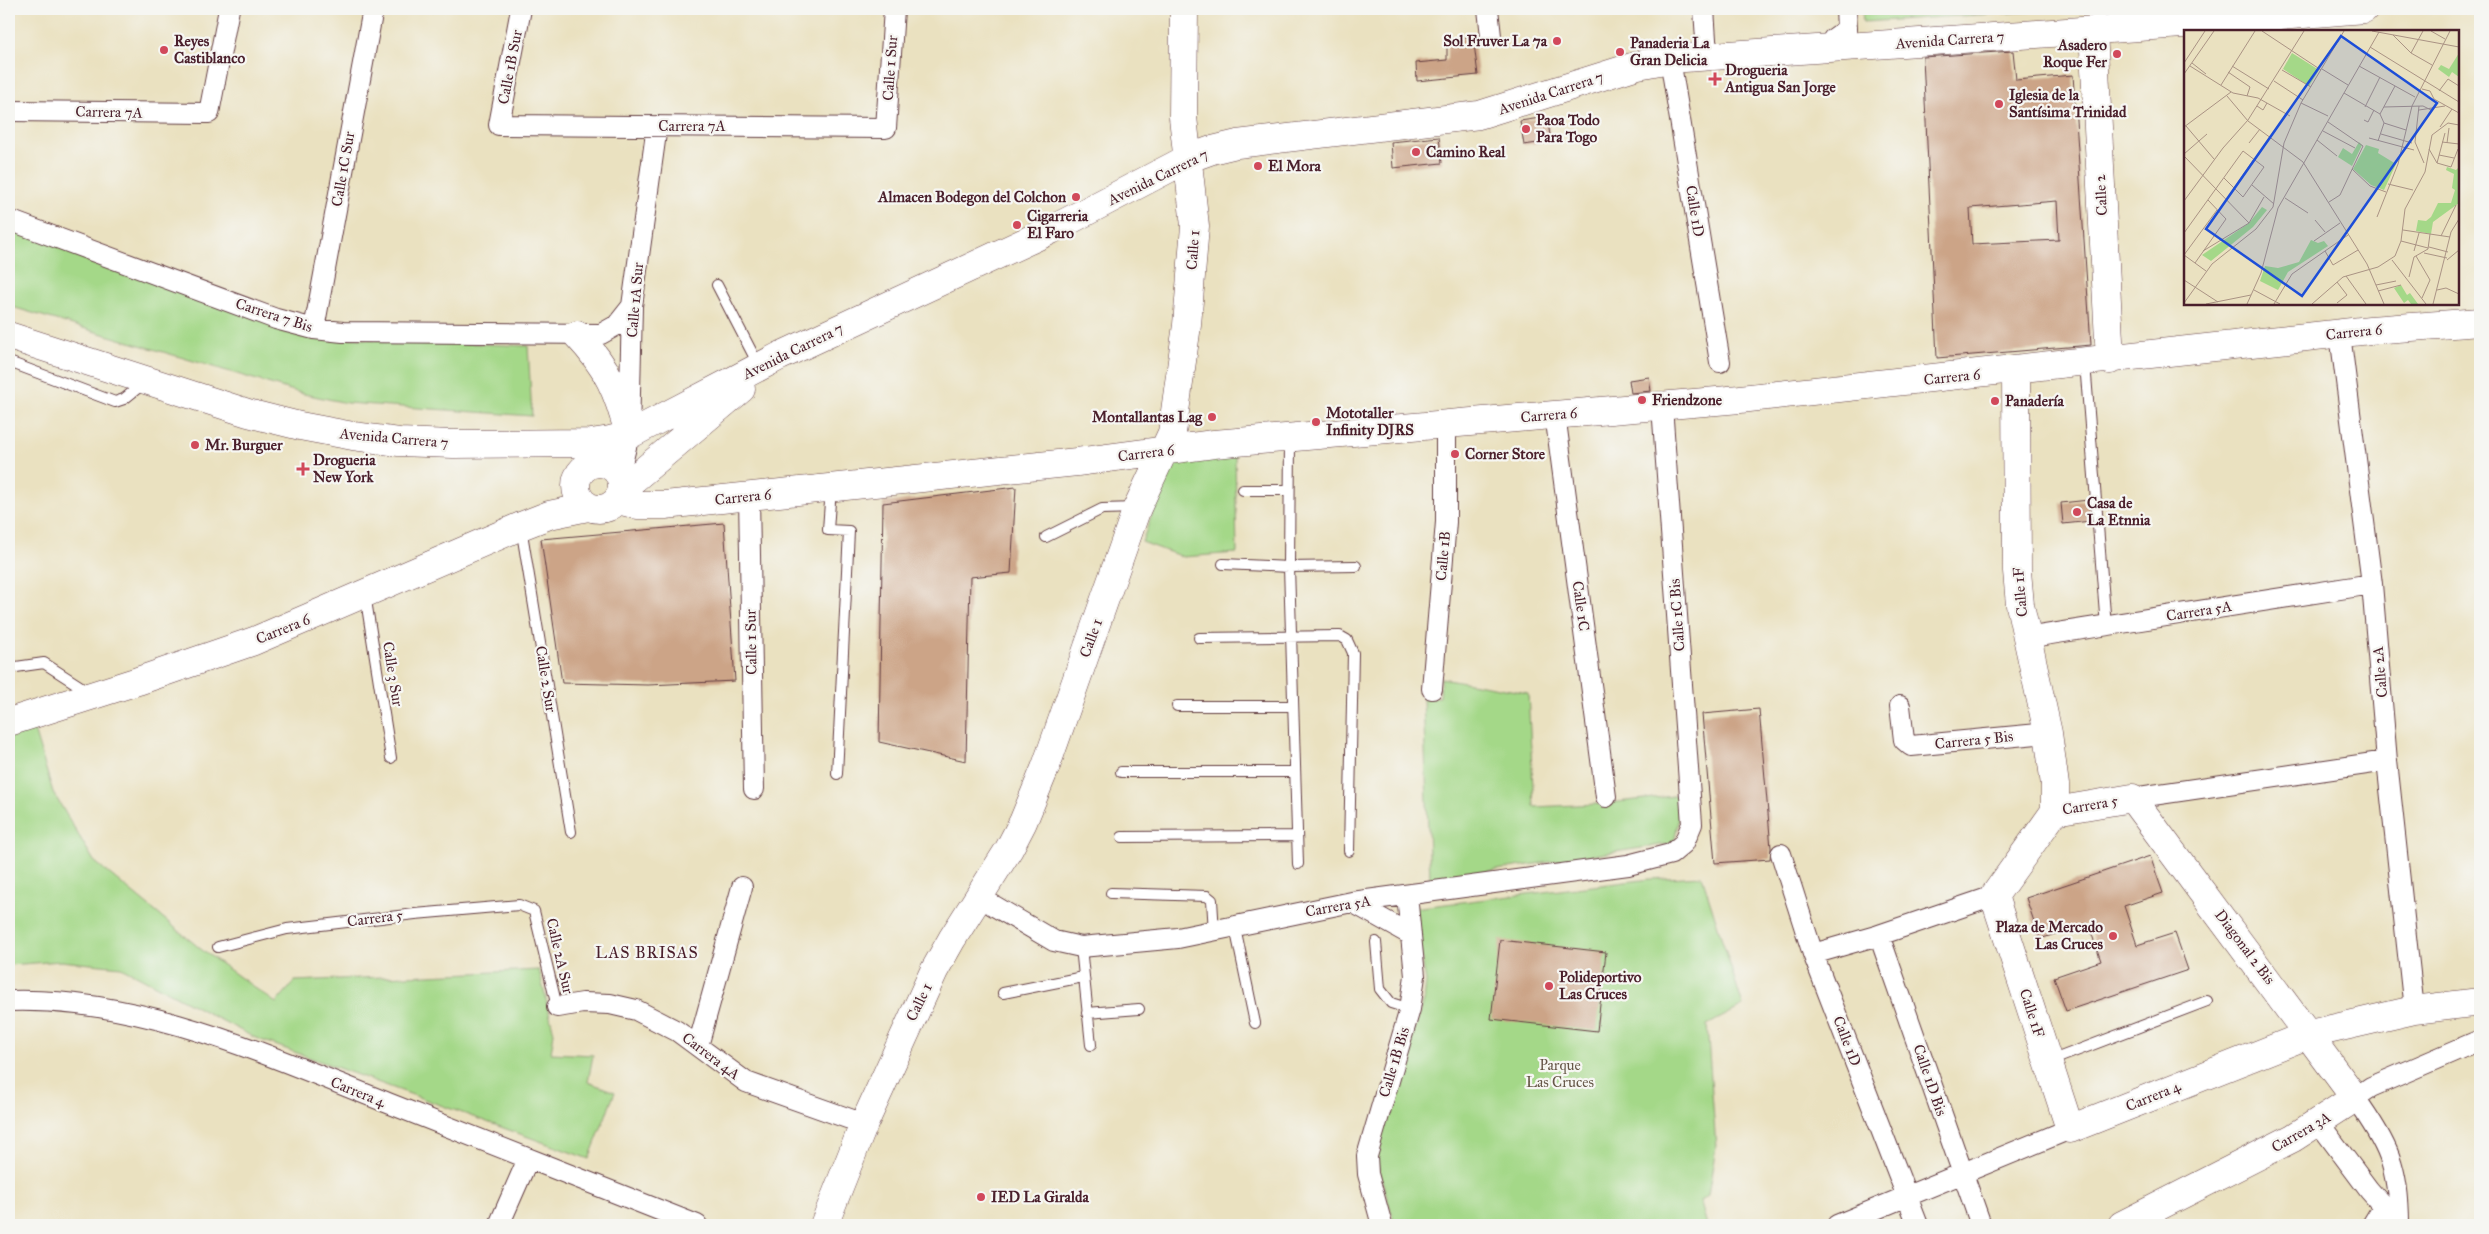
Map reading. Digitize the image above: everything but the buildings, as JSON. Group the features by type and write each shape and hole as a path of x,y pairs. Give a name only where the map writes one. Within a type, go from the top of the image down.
{"street":[{"name":"Carrera 7A","path":"9,111 209,114 229,9"},
{"name":"Calle 1C Sur","path":"314,329 373,9"},
{"name":"Calle 1B Sur","path":"499,125 521,9"},
{"name":"Calle 1 Sur","path":"886,128 894,9"},
{"name":"Calle 1","path":"824,1225 864,1124 934,971 1009,849 1035,794 1137,508 1172,433 1177,409 1194,243 1194,209 1187,159 1183,107 1184,9"},
{"path":"1488,9 1491,36"},
{"path":"1704,9 1706,55"},
{"path":"1846,9 1855,38"},
{"name":"Avenida Carrera 7","path":"9,336 248,413 353,436 399,442 453,444 591,443 629,435 770,361 1051,230 1187,159 1212,150 1237,144 1480,115 1638,65 1670,59 1706,55 1826,49 1855,38 2196,16 2364,9"},
{"name":"Calle 2","path":"2078,24 2097,361"},
{"name":"Calle 1D","path":"1670,59 1720,362"},
{"name":"Carrera 7A","path":"499,125 886,128"},
{"name":"Calle 1A Sur","path":"620,488 629,435 632,306 658,126"},
{"name":"Carrera 7 Bis","path":"9,220 276,319 314,329 343,332 601,334 610,331 625,317 632,306"},
{"name":"Carrera 6","path":"620,488 629,504 650,506 1290,438 1446,423 1662,406 2016,370 2340,334 2480,322"},
{"name":"Calle 2A","path":"2340,334 2372,584 2387,761 2414,1010"},
{"path":"577,335 604,366 611,379 629,435"},
{"path":"557,444 569,454 581,490 594,509 608,508 620,488 770,361"},
{"name":"Calle 1F","path":"2016,370 2017,571 2025,638 2048,733 2055,785 2055,810"},
{"name":"Calle 1C Bis","path":"1662,406 1692,824"},
{"name":"Calle 1C","path":"1555,414 1606,797"},
{"name":"Calle 1B","path":"1432,689 1446,522 1446,423"},
{"path":"581,490 589,465 602,463 614,469 620,488"},
{"name":"Carrera 6","path":"9,722 94,696 254,640 521,526 549,516 581,490"},
{"name":"Calle 1 Sur","path":"749,496 754,789"},
{"name":"Carrera 5A","path":"2025,638 2372,584"},
{"name":"Carrera 5 Bis","path":"1900,706 1904,740 1911,746 2048,733"},
{"name":"Carrera 5","path":"1994,896 2055,810 2387,761"},
{"name":"Diagonal 2 Bis","path":"2132,798 2310,1034 2355,1098"},
{"name":"Carrera 5A","path":"979,897 1054,941 1081,947 1146,942 1214,932 1352,902 1628,865 1671,854 1684,843 1692,824"},
{"name":"Calle 1D","path":"1781,854 1812,954 1918,1225"},
{"path":"698,1046 742,887"},
{"name":"Calle 1B Bis","path":"1382,1225 1368,1174 1367,1156 1410,1009 1415,976 1407,895"},
{"path":"1812,954 1879,936 1994,896"},
{"name":"Calle 1F","path":"1994,896 2070,1129"},
{"path":"1352,902 1411,935"},
{"name":"Calle 1D Bis","path":"1879,936 1981,1225"},
{"name":"Carrera 4","path":"9,1001 78,1004 133,1012 184,1025 266,1055 697,1225"},
{"name":"Carrera 4","path":"1837,1225 2070,1129 2310,1034 2414,1010 2480,1002"},
{"name":"Carrera 4A","path":"557,1007 583,1003 636,1010 677,1031 746,1082 864,1124"},
{"name":"Carrera 3A","path":"2122,1225 2319,1123 2370,1087 2480,1040"},
{"path":"2355,1098 2378,1130 2395,1169 2399,1225"},
{"path":"2319,1123 2399,1225"},
{"path":"499,1225 528,1158"},
{"path":"2372,1225 2383,1207"}],"lane":[{"path":"717,285 770,361"},
{"name":"Calle 2","path":"2097,361 2106,626"},
{"path":"9,362 115,402 124,399 147,381"},
{"path":"1290,438 1289,567 1298,864"},
{"path":"831,488 828,530 849,531 837,774"},
{"path":"1243,490 1290,490"},
{"path":"1046,537 1078,519 1102,509 1137,508"},
{"name":"Calle 2 Sur","path":"521,526 571,832"},
{"path":"1223,564 1289,567 1356,566"},
{"name":"Calle 3 Sur","path":"365,594 391,758"},
{"path":"1199,638 1340,636 1347,640 1353,653 1350,851"},
{"path":"9,668 44,663 94,696"},
{"path":"1177,706 1293,706"},
{"path":"1121,772 1295,772"},
{"path":"1122,837 1297,836"},
{"path":"1111,892 1207,896 1212,900 1214,932"},
{"name":"Carrera 5","path":"218,947 287,929 415,914 503,906 519,906 534,911"},
{"name":"Calle 2A Sur","path":"534,911 557,1007"},
{"path":"1236,927 1255,1024"},
{"path":"1376,942 1380,989 1391,1003 1410,1009"},
{"path":"1081,947 1091,1044"},
{"path":"1003,993 1084,977"},
{"path":"2049,1062 2207,1001"},
{"path":"1087,1014 1139,1009"}],"green space":[{"path":"1862,9 2057,9 2057,10 1863,22"},
{"path":"9,224 345,338 528,346 532,416 347,403 304,394 9,306"},
{"path":"1235,456 1237,553 1183,557 1142,542 1170,464"},
{"path":"1441,678 1528,693 1534,807 1598,804 1683,795 1674,843 1430,880 1423,699 1440,697"},
{"path":"34,730 53,792 94,861 202,950 276,1003 295,981 539,970 554,1033 551,1053 593,1055 588,1082 615,1092 589,1159 253,1037 121,967 61,961 9,965 9,737"},
{"name":"Parque Las Cruces","path":"1702,876 1743,1006 1707,1025 1716,1147 1708,1195 1700,1200 1707,1225 1395,1225 1377,1163 1383,1127 1424,1001 1426,982 1413,908 1650,879"}],"place":[{"name":"Sol Fruver La 7a","path":"1557,41"},
{"name":"Reyes Castiblanco","path":"164,50"},
{"name":"Panaderia La Gran Delicia","path":"1620,52"},
{"name":"Asadero Roque Fer","path":"2117,54"},
{"name":"Drogueria Antigua San Jorge","path":"1715,79"},
{"name":"Iglesia de la Santísima Trinidad","path":"1999,104"},
{"name":"Paoa Todo Para Togo","path":"1526,129"},
{"name":"Camino Real","path":"1416,152"},
{"name":"El Mora","path":"1258,166"},
{"name":"Almacen Bodegon del Colchon","path":"1076,197"},
{"name":"Cigarreria El Faro","path":"1017,225"},
{"name":"Friendzone","path":"1642,400"},
{"name":"Panadería","path":"1995,401"},
{"name":"Montallantas Lag","path":"1212,417"},
{"name":"Mototaller Infinity DJRS","path":"1316,422"},
{"name":"Mr. Burguer","path":"195,445"},
{"name":"Corner Store","path":"1455,454"},
{"name":"Drogueria New York","path":"303,469"},
{"name":"Casa de La Etnnia","path":"2077,512"},
{"name":"Plaza de Mercado Las Cruces","path":"2113,936"},
{"name":"Polideportivo Las Cruces","path":"1549,986"},
{"name":"IED La Giralda","path":"981,1197"}],"district":[{"name":"LAS BRISAS","path":"647,952"}]}
